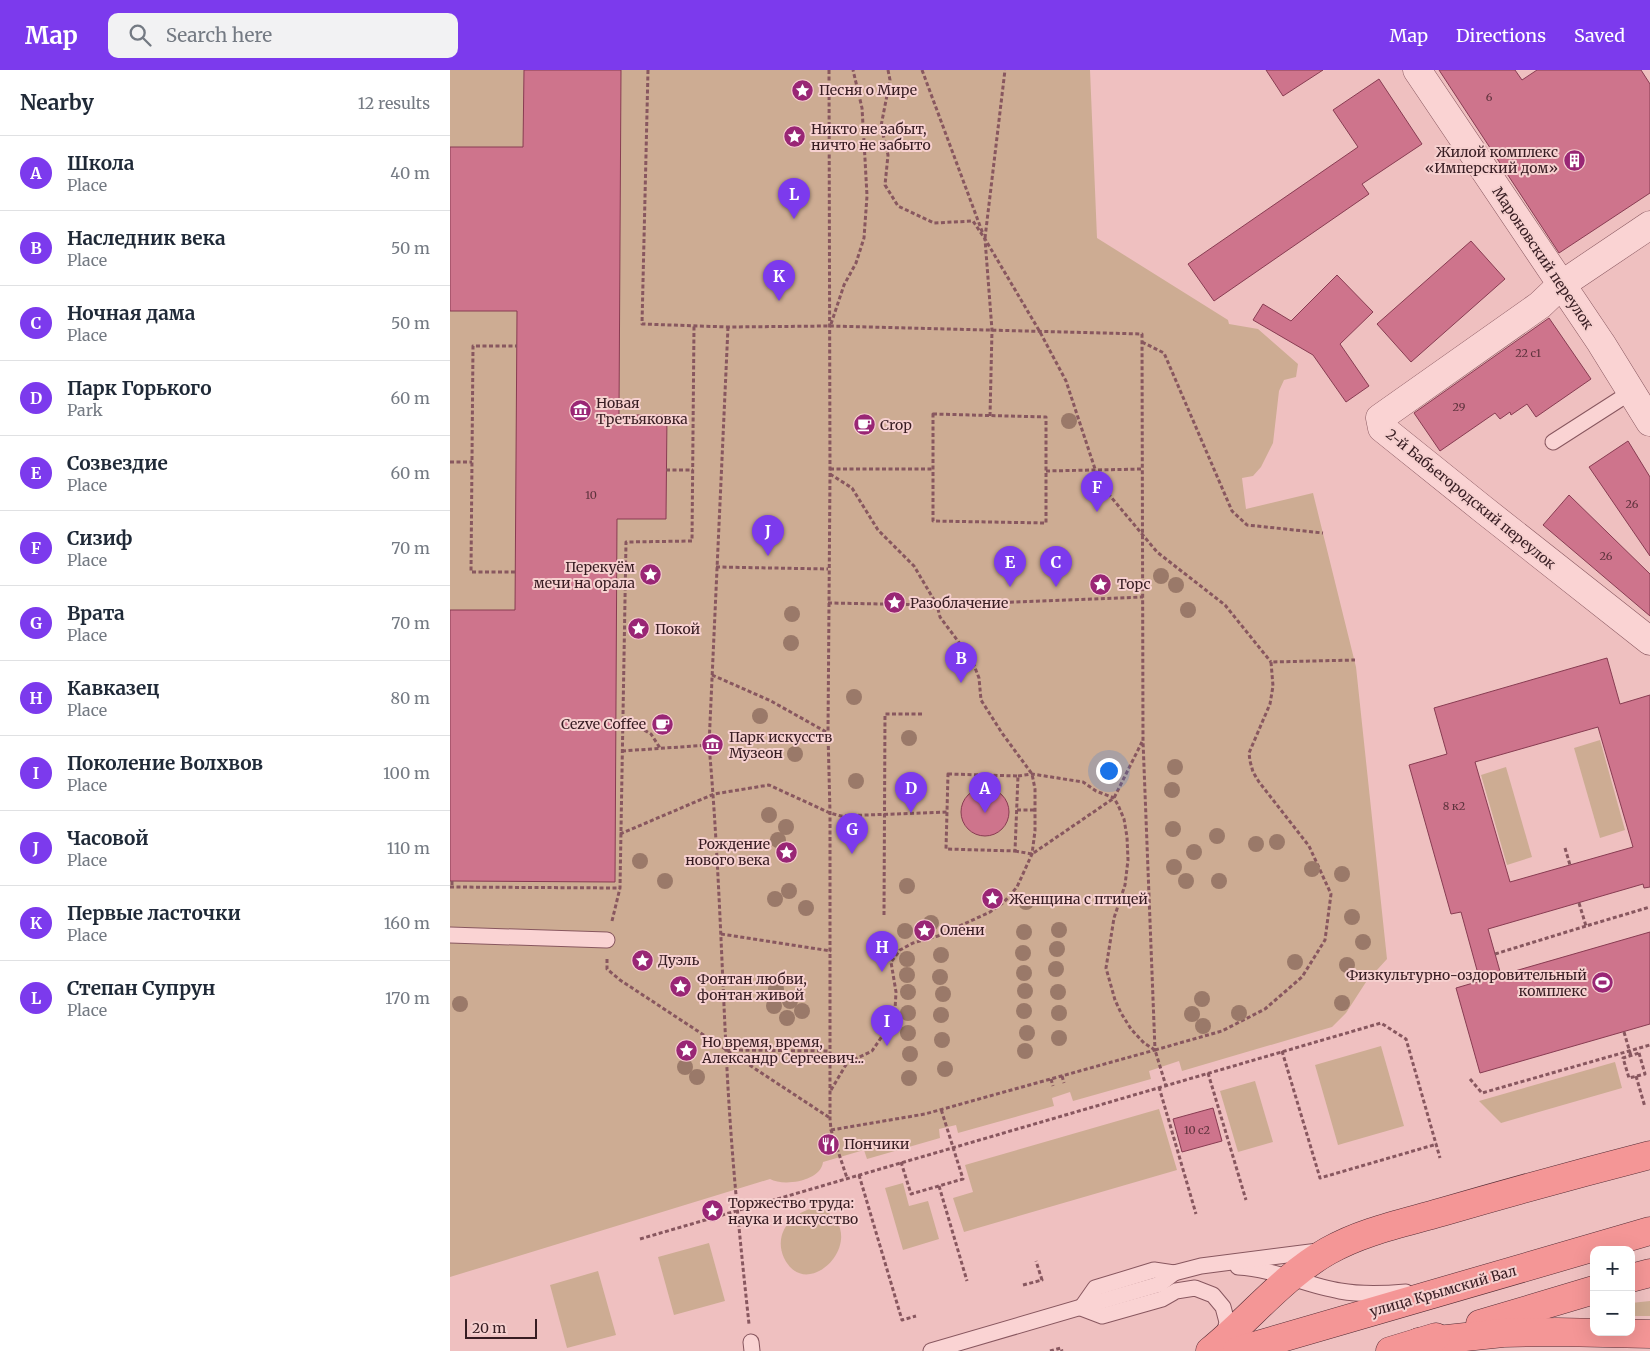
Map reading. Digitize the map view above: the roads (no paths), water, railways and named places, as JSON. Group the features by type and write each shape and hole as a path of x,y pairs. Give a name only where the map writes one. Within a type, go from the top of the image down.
{"main road":[{"path":"1223,1348 1276,1289 1306,1265 1330,1250 1368,1233 1555,1179 1650,1155"},
{"name":"улица Крымский Вал","path":"1223,1348 1450,1289 1650,1231"},
{"path":"1635,1277 1650,1273"},
{"path":"1390,1351 1591,1291"},
{"path":"1419,1342 1503,1333 1650,1334"}],"street":[{"name":"Мароновский переулок","path":"1417,70 1561,284 1650,422"},
{"path":"1561,284 1650,225"},
{"name":"2-й Бабьегородский переулок","path":"1561,284 1540,305 1380,418 1382,428 1650,641"}],"lane":[{"path":"1553,442 1632,392"},
{"path":"450,934 607,940"},
{"path":"1081,1308 1095,1288 1154,1270 1174,1272 1200,1266 1330,1250"},
{"path":"1200,1266 1270,1271 1340,1291 1374,1294 1450,1289"},
{"path":"931,1351 1160,1284 1174,1272"},
{"path":"1160,1284 1176,1291"},
{"path":"1081,1308 1102,1316 1162,1299 1176,1291 1195,1288 1207,1292 1219,1300 1224,1307 1227,1330 1223,1348"}],"place":[{"name":"Песня о Мире","path":"803,90"},
{"name":"Никто не забыт, ничто не забыто","path":"795,137"},
{"name":"Жилой комплекс «Имперский дом»","path":"1574,160"},
{"name":"Степан Супрун","path":"794,219"},
{"name":"Первые ласточки","path":"779,301"},
{"name":"Новая Третьяковка","path":"580,411"},
{"name":"Crop","path":"864,425"},
{"name":"Сизиф","path":"1097,512"},
{"name":"Часовой","path":"768,556"},
{"name":"Перекуём мечи на орала","path":"651,575"},
{"name":"Торс","path":"1101,584"},
{"name":"Созвездие","path":"1010,587"},
{"name":"Ночная дама","path":"1056,587"},
{"name":"Разоблачение","path":"894,603"},
{"name":"Покой","path":"639,629"},
{"name":"Наследник века","path":"961,683"},
{"name":"Cezve Coffee","path":"662,724"},
{"name":"Парк искусств Музеон","path":"713,745"},
{"name":"Парк Горького","path":"911,813"},
{"name":"Школа","path":"985,813"},
{"name":"Рождение нового века","path":"786,852"},
{"name":"Врата","path":"852,854"},
{"name":"Женщина с птицей","path":"993,899"},
{"name":"Олени","path":"924,930"},
{"name":"Дуэль","path":"642,960"},
{"name":"Кавказец","path":"882,972"},
{"name":"Физкультурно-оздоровительный комплекс","path":"1603,983"},
{"name":"Фонтан любви, фонтан живой","path":"681,987"},
{"name":"Поколение Волхвов","path":"887,1046"},
{"name":"Но время, время, Александр Сергеевич...","path":"686,1050"},
{"name":"Пончики","path":"828,1144"},
{"name":"Торжество труда: наука и искусство","path":"712,1211"}]}
